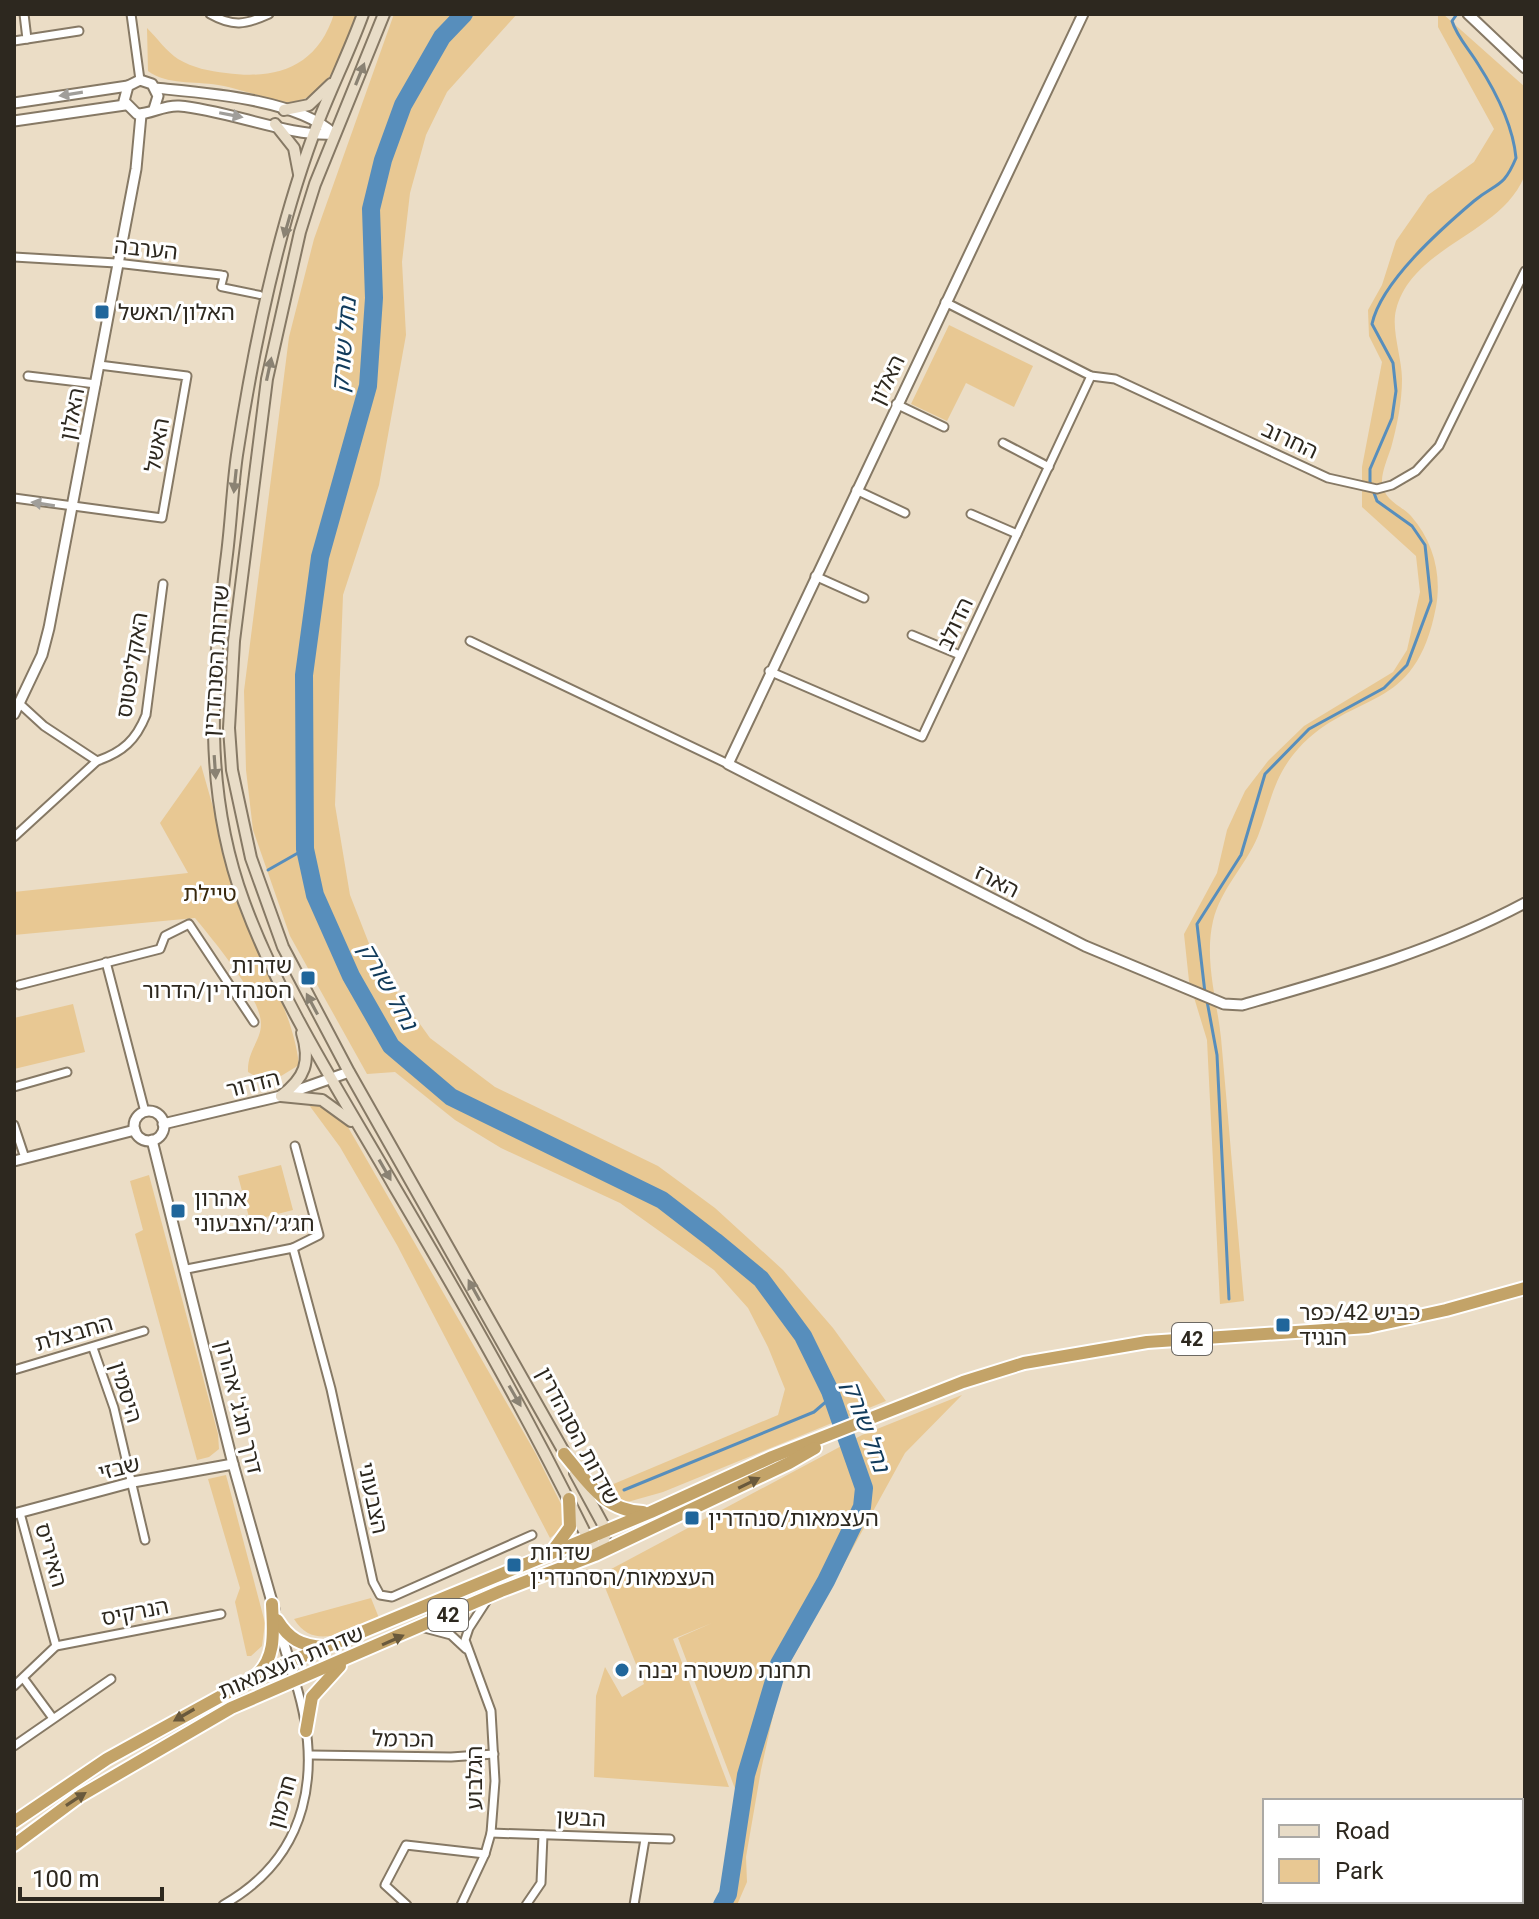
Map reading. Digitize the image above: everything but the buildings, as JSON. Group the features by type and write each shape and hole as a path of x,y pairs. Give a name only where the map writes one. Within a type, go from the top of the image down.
{"highway":[{"name":"42","path":"588,1539 772,1457 838,1434 963,1382 1063,1355 1147,1342 1368,1327 1525,1288"},
{"name":"42","path":"602,1551 789,1463 838,1434"},
{"path":"564,1454 608,1503 625,1511 651,1512"},
{"path":"549,1555 570,1527 569,1499"},
{"name":"שדרות העצמאות","path":"14,1822 71,1781 252,1678 588,1539"},
{"name":"שדרות העצמאות","path":"14,1845 62,1808 231,1708 357,1656 489,1596 602,1551"},
{"path":"252,1678 265,1665 273,1644 272,1604"},
{"path":"277,1620 293,1639 310,1647 331,1647"},
{"path":"306,1731 312,1697 318,1687 338,1667 357,1656"}],"main road":[{"name":"שדרות הסנהדרין","path":"363,14 314,135 268,294 250,376 237,459 212,683 216,781 229,851 247,910 295,1010 331,1079 526,1416 588,1539 602,1551 606,1530 349,1072 283,947 266,907 239,811 229,728 234,641 267,379 300,232 334,134 384,14"},
{"path":"284,110 309,105 340,74"},
{"path":"275,124 289,139 298,157 299,186"},
{"path":"281,1096 302,1077 307,1060 295,1010"},
{"path":"281,1096 308,1097 329,1103 347,1116 369,1142"}],"street":[{"path":"24,14 27,39"},
{"path":"131,14 140,80"},
{"path":"210,14 229,24 248,24 269,14"},
{"name":"האלון","path":"728,764 814,575 1083,14"},
{"path":"1468,14 1525,68"},
{"path":"14,41 79,31"},
{"path":"14,103 128,86 140,80"},
{"path":"140,80 155,88 201,93 284,110 319,120 334,134"},
{"path":"125,105 123,97 128,86"},
{"path":"154,109 157,101 155,88"},
{"path":"14,121 125,105 141,115 154,109 181,106 275,124 314,135 334,134"},
{"name":"האלון","path":"14,714 42,655 136,169 141,115"},
{"name":"הערבה","path":"14,257 116,263 224,275 221,287 260,295"},
{"name":"החרוב","path":"944,302 1091,376 1115,379 1328,478 1381,488 1416,471 1439,446 1525,271"},
{"name":"האשל","path":"71,508 162,518 187,376 99,365"},
{"path":"28,376 96,384"},
{"name":"הדולב","path":"769,671 922,737 1091,376"},
{"path":"896,404 944,427"},
{"path":"1003,443 1049,467"},
{"path":"855,490 905,513"},
{"path":"14,498 71,508"},
{"path":"971,514 1017,534"},
{"path":"814,575 864,598"},
{"name":"האקליפטוס","path":"14,837 97,761 127,746 138,735 146,715 163,584"},
{"path":"912,635 960,655"},
{"name":"הארז","path":"470,641 728,764 1085,946 1213,1001 1242,1005 1406,957 1473,931 1525,903"},
{"path":"20,704 44,726 97,761"},
{"path":"19,985 160,949 165,936 189,924 254,1022"},
{"path":"106,962 145,1112"},
{"path":"14,1087 67,1072"},
{"name":"הדרור","path":"163,1124 281,1096 349,1072"},
{"path":"145,1112 157,1114 163,1124 160,1136 152,1140 143,1140 135,1130 136,1119 145,1112"},
{"path":"14,1125 25,1158"},
{"path":"14,1161 135,1130"},
{"name":"דרך חג'ג' אהרון","path":"152,1140 187,1269 233,1464 295,1681"},
{"path":"187,1269 293,1248 319,1235 295,1146"},
{"name":"הצבעוני","path":"293,1248 331,1389 373,1582 380,1595 392,1597 532,1535"},
{"name":"החבצלת","path":"14,1370 144,1331"},
{"name":"היסמין","path":"93,1348 114,1408 145,1540"},
{"name":"שבזי","path":"17,1514 133,1482 233,1464"},
{"name":"האיריס","path":"17,1514 56,1646"},
{"path":"467,1650 466,1634 489,1596"},
{"name":"הנרקיס","path":"56,1646 221,1614"},
{"path":"421,1627 451,1635 467,1650"},
{"path":"14,1686 56,1646"},
{"name":"הגלבוע","path":"461,1905 485,1854 491,1833 494,1754 491,1711 467,1650"},
{"path":"24,1679 52,1717"},
{"path":"14,1746 111,1679"},
{"name":"חרמון","path":"223,1905 253,1886 284,1855 300,1814 311,1755 295,1681"},
{"name":"הכרמל","path":"311,1755 451,1757 494,1754"},
{"name":"הבשן","path":"491,1833 670,1839"},
{"path":"526,1905 541,1883 543,1835"},
{"path":"634,1905 645,1839"},
{"path":"407,1905 385,1885 406,1845 485,1854"}],"green space":[{"path":"334,14 358,14 342,55 326,81 304,99 285,102 218,85 172,81 148,71 147,28 166,49 189,65 220,72 262,74 293,66 306,58 327,32"},
{"path":"394,14 517,14 447,92 426,135 410,193 402,262 406,335 379,485 343,595 335,805 350,895 377,964 430,1038 495,1087 658,1166 715,1208 783,1270 833,1328 886,1401 663,1492 624,1503 604,1488 778,1415 785,1389 748,1308 714,1270 620,1203 501,1148 455,1120 395,1072 367,1074 290,936 253,830 246,770 244,691 289,337 314,239"},
{"path":"1438,14 1443,14 1525,87 1526,169 1512,197 1496,213 1419,270 1405,288 1396,310 1395,326 1402,371 1401,396 1382,481 1389,498 1419,526 1434,558 1438,595 1426,642 1413,667 1398,684 1319,730 1290,759 1278,780 1258,836 1222,898 1213,921 1211,965 1221,1038 1244,1301 1220,1304 1207,1040 1189,981 1184,934 1217,873 1227,830 1245,791 1268,761 1304,726 1393,672 1407,650 1420,592 1416,556 1362,507 1362,467 1382,362 1369,336 1368,310 1382,285 1396,241 1428,195 1474,162 1494,129 1438,27"},
{"path":"949,325 1033,366 1014,407 966,383 947,421 911,404"},
{"name":"טיילת","path":"201,765 241,898 287,1017 296,1049 299,1065 268,1084 248,1072 261,1024 253,999 235,969 195,918 14,935 14,892 188,873 160,823"},
{"path":"73,1004 85,1052 14,1069 14,1018"},
{"path":"317,1102 341,1115 536,1454 562,1506 563,1528 550,1538 397,1245 340,1147 309,1105"},
{"path":"281,1165 293,1210 250,1221 238,1176"},
{"path":"149,1175 218,1434 219,1449 209,1457 197,1460 135,1234 143,1230 130,1181"},
{"path":"962,1395 905,1453 781,1679 746,1857 747,1882 737,1905 720,1905 736,1877 737,1794 678,1638 712,1623 673,1639 729,1787 594,1777 596,1696 605,1667 622,1697 644,1684 600,1575 862,1435"},
{"path":"226,1475 265,1623 262,1646 251,1656 247,1656 235,1602 240,1588 208,1479"},
{"path":"371,1598 379,1618 334,1635 312,1635 294,1619"}],"waterway":[{"name":"נחל שורק","path":"464,14 442,37 403,105 383,160 371,209 374,298 368,386 320,557 304,675 305,849 315,895 351,976 391,1046 451,1097 662,1200 715,1241 761,1279 803,1336 830,1391 864,1488 862,1507 826,1581 779,1664 746,1775 728,1894 722,1905"},
{"path":"1205,993 1197,924 1241,855 1265,774 1309,729 1384,688 1407,665 1431,601 1425,545 1412,526 1377,501 1370,482 1370,469 1392,418 1396,391 1393,363 1372,324 1387,291 1414,257 1461,213 1499,184 1516,158 1511,133 1497,97 1454,27 1452,21 1457,14"},
{"path":"268,870 305,849"},
{"path":"1207,1001 1217,1055 1229,1299"},
{"path":"624,1490 814,1412 828,1400 830,1391"}],"place":[{"name":"האלון/האשל","path":"102,312"},
{"name":"שדרות הסנהדרין/הדרור","path":"308,978"},
{"name":"אהרון חג׳ג׳/הצבעוני","path":"178,1211"},
{"name":"כביש 42/כפר הנגיד","path":"1283,1325"},
{"name":"העצמאות/סנהדרין","path":"692,1518"},
{"name":"שדרות העצמאות/הסהנדרין","path":"514,1565"},
{"name":"תחנת משטרה יבנה","path":"622,1670"}]}
